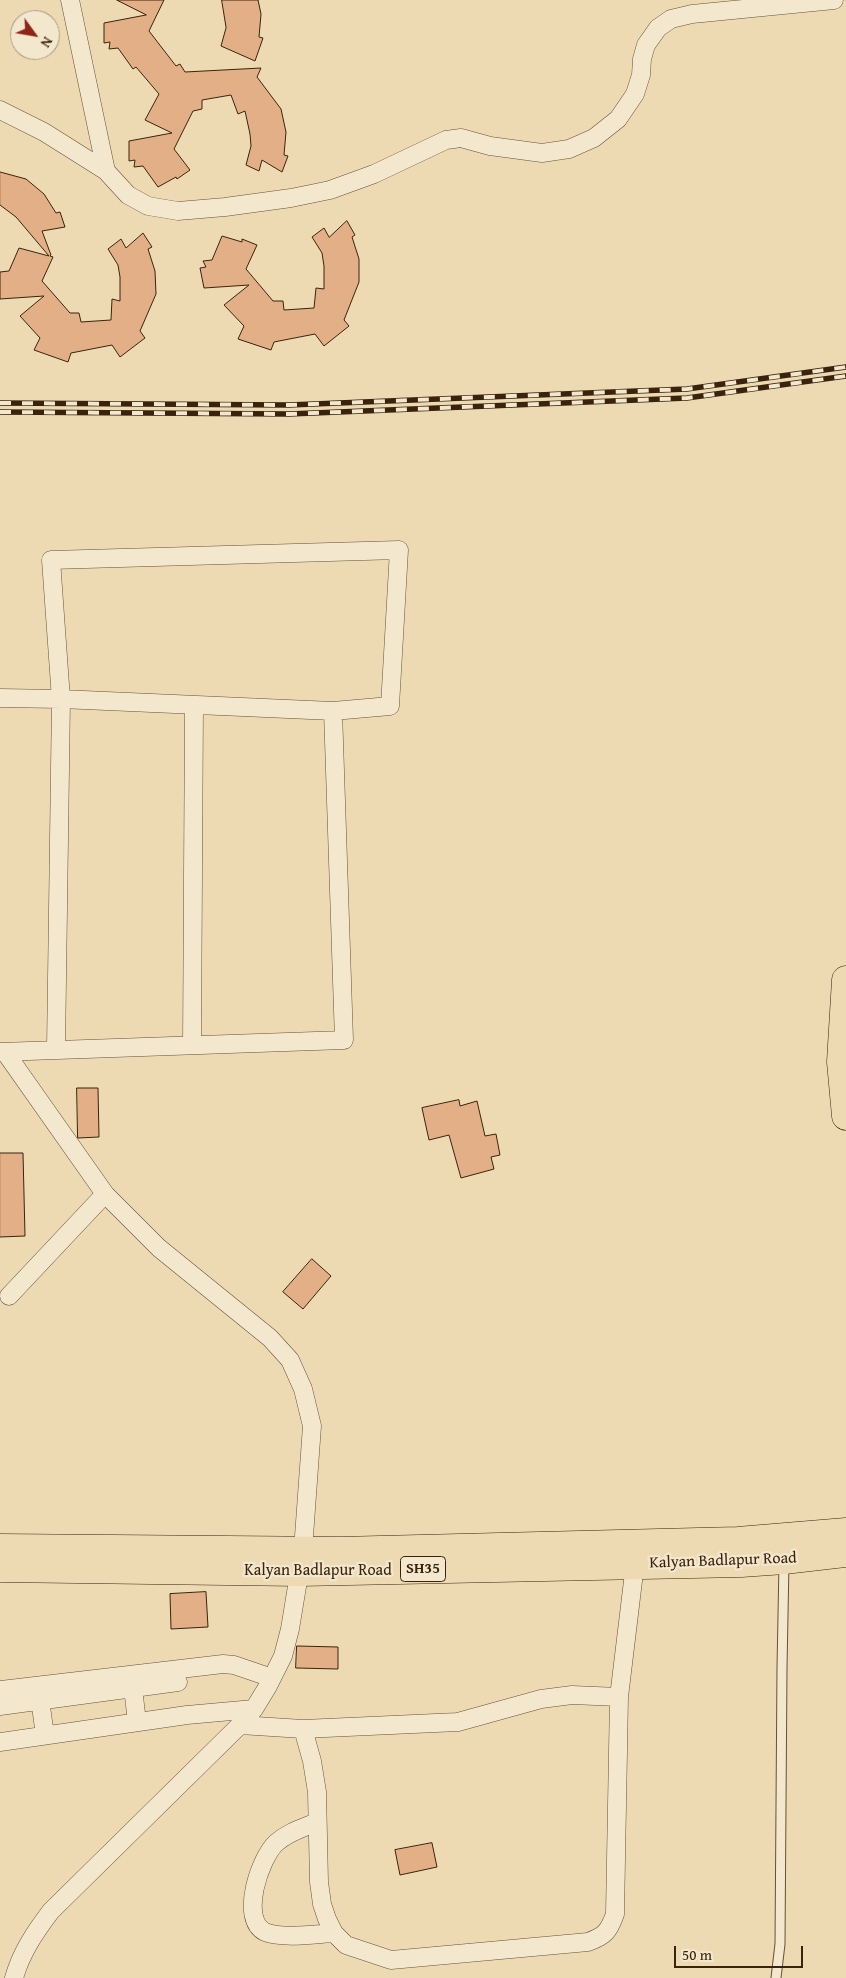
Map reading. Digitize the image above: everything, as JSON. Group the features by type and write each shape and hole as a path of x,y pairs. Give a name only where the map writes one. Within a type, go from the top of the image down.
{"main road":[{"path":"846,980 840,1062 846,1116"},
{"name":"Kalyan Badlapur Road","path":"785,1549 846,1532"},
{"name":"Kalyan Badlapur Road","path":"0,1548 302,1561"},
{"name":"Kalyan Badlapur Road","path":"0,1568 302,1561 340,1551 637,1554 785,1549 846,1553"}],"street":[{"path":"70,0 106,170"},
{"path":"0,110 44,132 106,170 128,194 148,206 178,211 225,208 330,190 374,174 446,140 461,138 490,146 542,153 569,149 594,138 618,119 635,94 641,75 642,59 646,45 658,28 671,19 692,14 834,0"},
{"path":"0,698 61,699 333,711 390,706 400,550 51,560 61,699 56,1049"},
{"path":"192,1045 194,705"},
{"path":"3,1052 344,1040 333,711"},
{"path":"3,1052 106,1194 159,1248 270,1338 290,1360 303,1389 312,1426 302,1561 290,1629 283,1656 272,1678 254,1709 240,1725 51,1911 31,1937 14,1978"},
{"path":"9,1296 106,1194"},
{"path":"303,1729 315,1779 319,1882 327,1919 334,1933 346,1945 391,1960 588,1942 602,1938 610,1928 615,1914 619,1697 637,1554"},
{"path":"0,1690 223,1664 234,1665 272,1678"},
{"path":"0,1706 178,1682"},
{"path":"133,1688 137,1722"},
{"path":"240,1725 303,1729 458,1722 541,1699 572,1696 619,1697"},
{"path":"40,1700 45,1735"},
{"path":"0,1742 187,1715 254,1709"},
{"path":"317,1822 286,1835 275,1844 265,1858 259,1873 252,1905 254,1918 258,1926 276,1935 334,1933"}],"lane":[{"path":"776,1978 780,1944 785,1549"}],"building":[{"path":"117,0 164,0 149,31 176,66 180,64 185,72 261,68 257,77 281,109 286,132 284,155 288,156 282,172 262,160 259,171 246,165 251,146 250,134 245,111 238,114 231,95 202,100 202,109 193,111 174,149 190,170 177,179 176,177 158,187 143,166 134,167 135,160 129,161 129,141 172,133 145,120 159,94 136,67 133,69 118,48 109,49 110,42 104,43 104,23 146,15"},
{"path":"222,0 258,0 261,14 259,37 263,38 255,61 221,46 226,28"},
{"path":"0,172 26,179 44,194 56,213 60,212 65,227 42,231 50,256 53,257 42,281 70,313 79,313 81,322 111,320 112,299 120,301 120,277 118,265 108,249 121,239 126,248 143,233 152,247 148,249 155,271 156,294 140,331 145,338 120,357 112,345 71,353 68,362 34,350 40,338 20,316 44,296 0,299 0,272 9,271 19,248 49,256 16,217 0,205"},
{"path":"347,221 355,235 352,237 359,259 359,282 344,320 349,326 324,346 315,334 274,342 271,350 238,339 244,326 224,305 249,285 204,288 200,268 206,267 203,261 212,260 222,236 242,242 242,239 257,245 246,269 273,301 283,301 284,310 314,308 316,288 324,289 324,266 322,253 312,237 324,228 329,237"},
{"path":"77,1088 98,1088 99,1137 78,1138"},
{"path":"459,1100 460,1106 477,1101 485,1136 496,1134 500,1155 491,1157 494,1169 461,1178 449,1135 429,1140 422,1108"},
{"path":"0,1153 23,1153 25,1236 0,1237"},
{"path":"312,1259 331,1276 303,1309 283,1292"},
{"path":"206,1592 208,1627 171,1629 170,1594"},
{"path":"297,1646 338,1647 338,1669 296,1668"},
{"path":"432,1843 437,1867 400,1875 395,1850"}],"railway":[{"path":"0,403 289,405 687,389 846,367"},
{"path":"0,412 289,414 687,398 846,376"}]}
